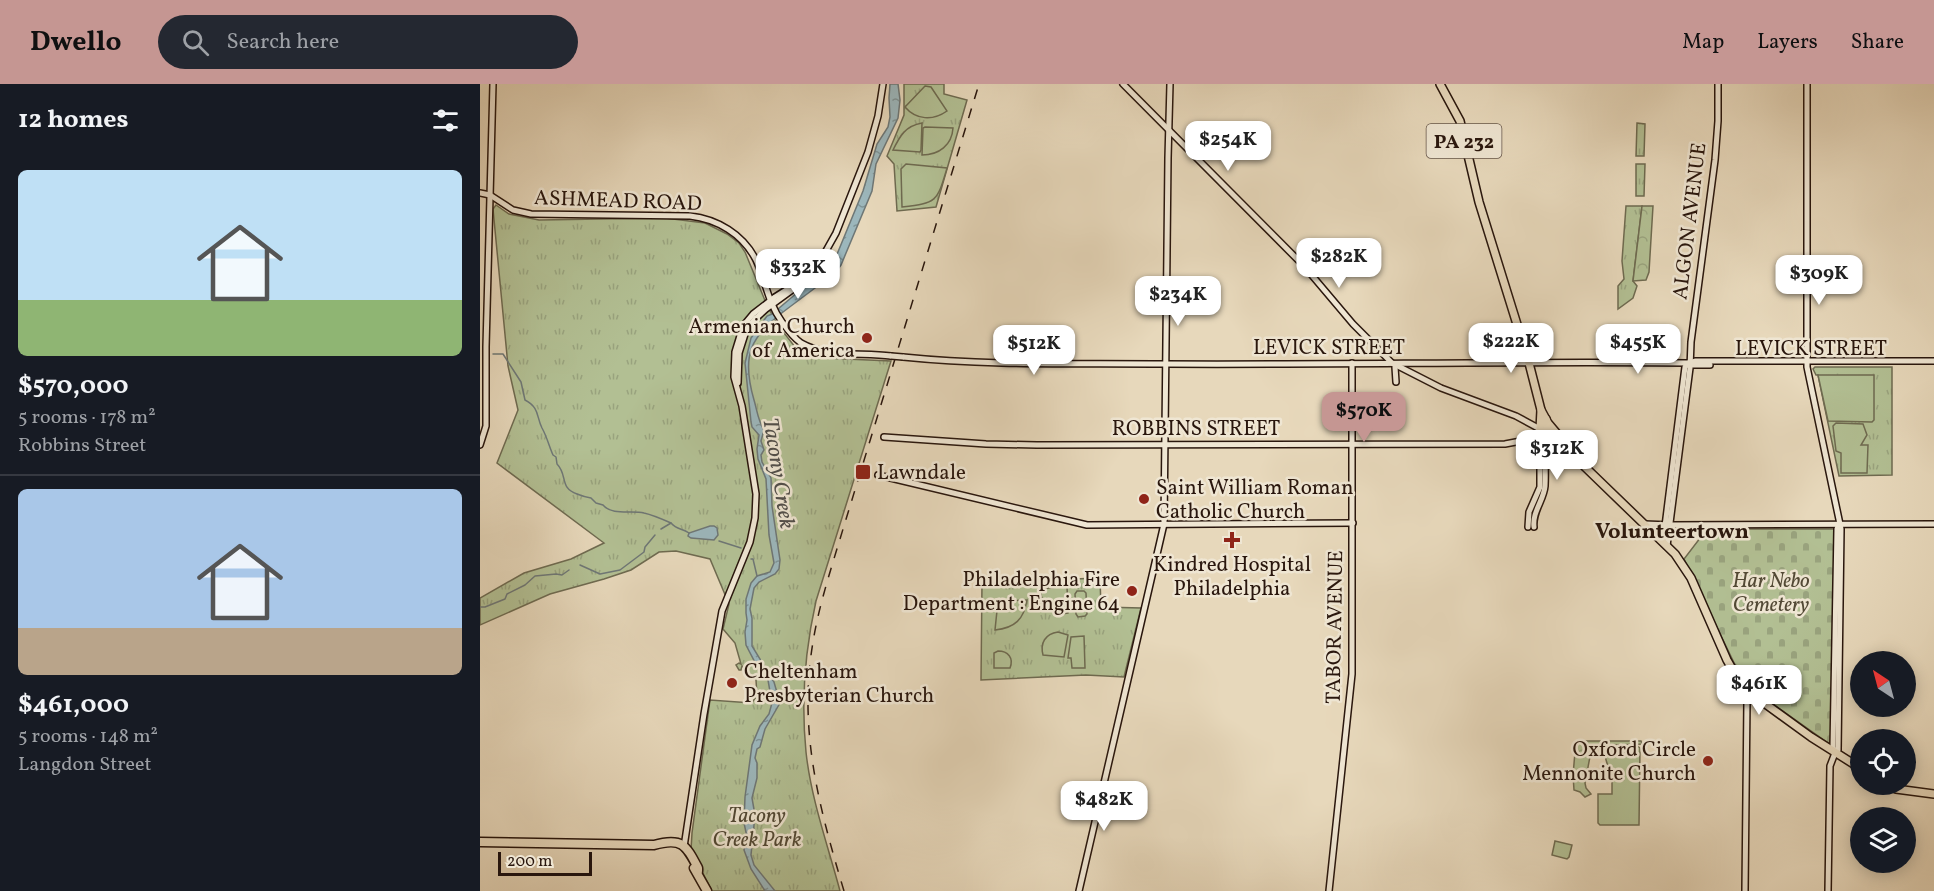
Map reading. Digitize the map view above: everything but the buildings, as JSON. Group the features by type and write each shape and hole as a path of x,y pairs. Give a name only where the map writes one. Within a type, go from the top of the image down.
{"highway":[{"path":"480,842 684,847 689,850 707,891"}],"main road":[{"name":"PA 232","path":"1440,84 1460,121 1479,202 1529,363 1541,410 1542,431"},
{"name":"PA 232","path":"1541,410 1569,452 1666,542 1687,571 1734,673 1749,692 1850,762"},
{"path":"1546,419 1542,431 1551,435 1569,452"},
{"path":"1916,792 1934,794"}],"street":[{"path":"480,445 486,426 493,84"},
{"path":"684,847 721,614 750,542 755,518 756,494 738,384 739,353 746,331 754,320 803,282 827,250 868,152 878,116 883,84"},
{"path":"1123,84 1304,266 1353,324 1396,368 1396,382"},
{"path":"1079,891 1164,524 1170,84"},
{"name":"ALGON AVENUE","path":"1666,542 1715,160 1718,84"},
{"path":"1807,84 1807,362 1841,529 1838,750 1830,766 1828,891"},
{"name":"ASHMEAD ROAD","path":"480,193 490,195 507,207 524,213 690,216 714,222 730,230 752,254 772,305 780,319 800,342 818,350 897,357"},
{"path":"738,384 734,377 734,363 738,338 743,326 753,314 772,305"},
{"name":"LEVICK STREET","path":"897,357 987,363 1166,364 1689,363 1693,365 1934,362"},
{"name":"TABOR AVENUE","path":"1329,891 1353,674 1352,363"},
{"path":"1392,363 1441,388 1516,416 1542,431"},
{"path":"1542,431 1545,488 1531,527 1529,513 1540,487 1542,431"},
{"name":"ROBBINS STREET","path":"884,437 986,444 1510,444 1542,431"},
{"path":"1545,466 1555,454 1569,452"},
{"path":"878,475 1087,525 1353,523"},
{"path":"1645,524 1934,524"},
{"path":"1666,542 1682,525"},
{"path":"1734,673 1747,703"},
{"path":"1745,891 1749,692"}],"green space":[{"path":"904,84 944,84 944,94 967,100 936,207 897,211 894,164 887,156 904,115"},
{"path":"925,86 931,87 947,111 925,118 914,115 905,107"},
{"path":"922,123 920,152 893,150 904,132"},
{"path":"1637,123 1645,124 1644,156 1636,156"},
{"path":"923,128 953,128 950,139 943,148 928,155 922,155"},
{"path":"906,164 947,168 941,188 934,199 922,204 902,207 901,169"},
{"path":"1636,164 1645,164 1644,196 1636,196"},
{"name":"Tacony Creek Park","path":"496,205 509,214 539,220 665,218 705,223 739,243 777,324 795,347 823,358 891,361 816,601 807,657 804,714 808,770 840,891 712,891 691,850 710,700 752,703 757,695 756,680 742,666 739,670 736,665 741,664 735,643 723,629 729,604 710,559 676,551 659,552 631,570 550,594 480,625 480,598 524,573 571,559 604,543 497,463 518,410 508,366 493,209"},
{"path":"1626,206 1642,206 1633,281 1637,286 1633,298 1618,309 1618,286 1624,279 1622,261"},
{"path":"1642,206 1653,206 1649,272 1646,280 1633,281"},
{"path":"1815,367 1892,367 1892,475 1839,476 1818,375 1813,369"},
{"path":"1818,375 1874,375 1874,420 1872,422 1828,421"},
{"path":"1836,423 1863,424 1867,435 1861,445 1868,445 1867,473 1841,473 1841,453 1836,451 1833,426"},
{"name":"Har Nebo Cemetery","path":"1707,529 1835,529 1831,745 1753,690 1738,671 1684,559"},
{"path":"1100,579 1101,607 1141,608 1124,677 1086,675 981,680 982,583"},
{"path":"1067,586 1068,613 1052,611 1045,605 1041,589"},
{"path":"1077,591 1086,593 1087,614 1085,616 1078,617 1076,614 1075,594"},
{"path":"1027,600 1024,612 1013,625 995,630 998,601"},
{"path":"1058,632 1068,635 1064,657 1043,655 1044,640"},
{"path":"1084,636 1085,668 1072,668 1071,658 1068,658 1071,637"},
{"path":"1005,652 1009,656 1010,668 994,668 994,653"},
{"path":"1576,741 1641,741 1642,744 1592,746 1585,783 1591,794 1585,797 1574,790"},
{"path":"1636,745 1640,748 1639,825 1600,825 1598,823 1598,794 1612,794 1612,780 1622,780 1608,766 1605,757 1606,747"},
{"path":"1555,841 1572,845 1567,859 1552,855"}],"water":[{"path":"890,84 898,84 900,100 898,118 876,164 872,191 841,265 835,273 764,328 752,348 749,359 750,384 764,430 761,441 764,450 761,455 762,462 771,478 772,506 780,560 779,569 775,574 759,582 754,588 750,609 752,646 774,682 780,703 765,729 755,758 757,778 752,798 755,815 751,855 754,865 775,891 765,891 751,869 744,850 747,837 744,823 752,745 760,726 769,714 772,703 768,680 759,670 746,645 745,632 746,599 751,583 757,576 770,572 774,563 769,535 766,479 758,459 759,435 751,422 745,363 751,338 767,316 822,276 833,264 863,191 877,144 888,127"},
{"path":"710,526 717,528 718,535 714,540 688,536 689,533"}],"waterway":[{"path":"493,354 503,354 521,382 525,400 535,409 566,485 571,491 591,498 596,503 617,512 644,513 671,523"},
{"path":"661,529 671,523 689,533"},
{"path":"580,565 600,574 620,570 644,552 645,547 655,535"},
{"path":"719,541 741,548"},
{"path":"751,559 753,559 757,576"},
{"path":"480,607 505,599 507,594 525,585 535,576 562,575 569,570"}],"railway":[{"path":"844,891 819,799 810,737 808,706 813,642 829,574 979,84"}],"place":[{"name":"Armenian Church of America","path":"867,338"},
{"name":"Lawndale","path":"863,472"},
{"name":"Saint William Roman Catholic Church","path":"1144,499"},
{"name":"Kindred Hospital Philadelphia","path":"1232,540"},
{"name":"Philadelphia Fire Department : Engine 64","path":"1132,591"},
{"name":"Cheltenham Presbyterian Church","path":"732,683"},
{"name":"Oxford Circle Mennonite Church","path":"1708,761"}],"district":[{"name":"Volunteertown","path":"1672,530"}],"water label":[{"name":"Tacony Creek","path":"780,473"}]}
